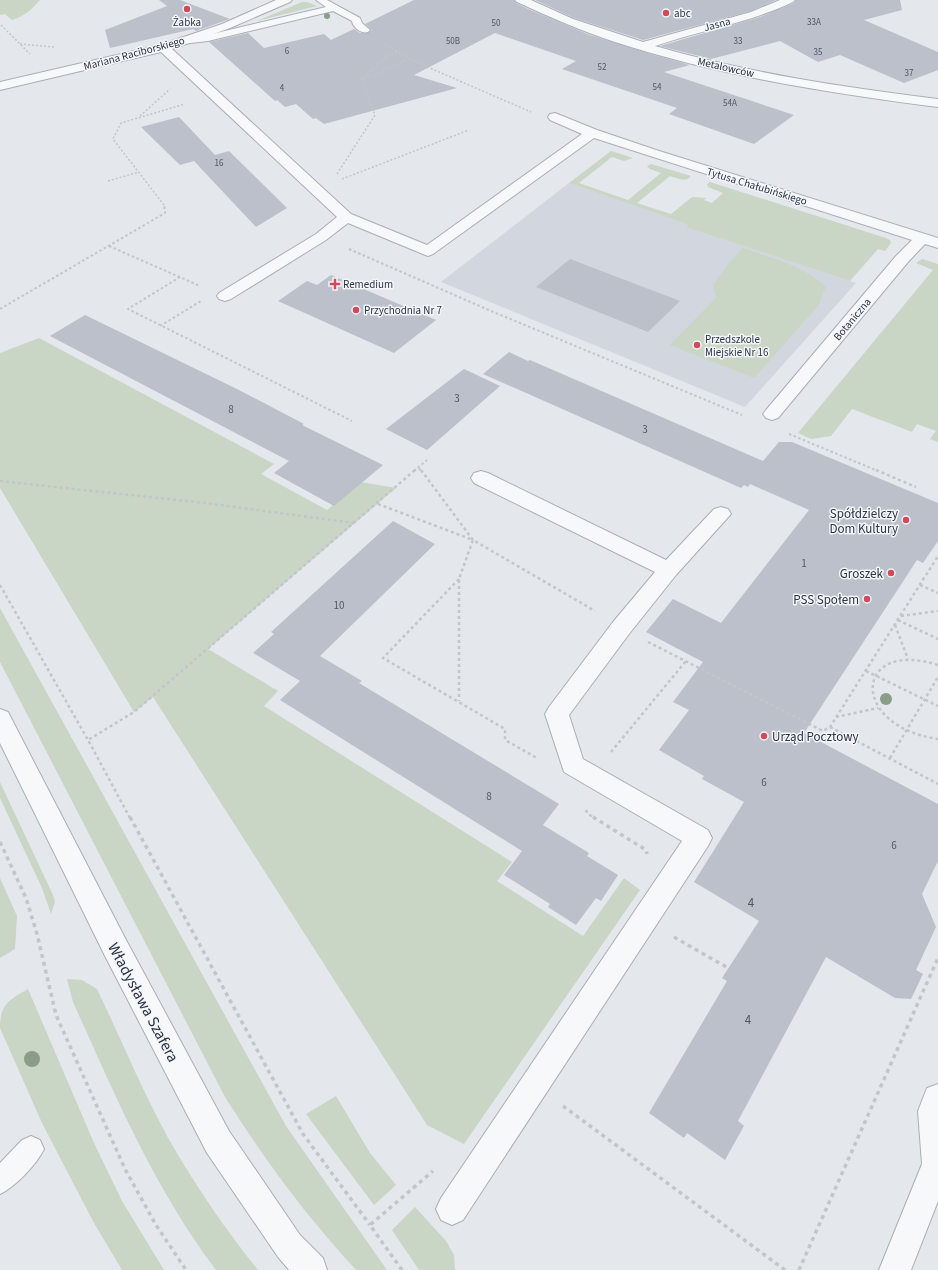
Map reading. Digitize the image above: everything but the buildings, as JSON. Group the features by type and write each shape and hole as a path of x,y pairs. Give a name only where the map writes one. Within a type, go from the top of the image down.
{"street":[{"name":"Mariana Raciborskiego","path":"0,86 164,48 226,26 286,0"},
{"name":"Metalowców","path":"521,0 567,20 644,46 760,75 863,93 938,103"},
{"name":"Jasna","path":"644,46 666,38 750,15 789,0"},
{"path":"164,48 346,217 428,251 592,133"},
{"name":"Tytusa Chałubińskiego","path":"555,117 592,133 658,156 930,240"},
{"path":"226,296 321,237 346,217"},
{"name":"Botaniczna","path":"772,414 902,260 930,240"},
{"path":"481,478 669,570"},
{"path":"452,1209 698,838 573,765 557,714 621,628 669,570 722,514"},
{"name":"Władysława Szafera","path":"0,719 115,947 218,1142 289,1246 311,1270"},
{"path":"895,1270 937,1164 933,1111 938,1099"}],"lane":[{"path":"321,0 357,20 357,24 365,30"},
{"path":"182,41 208,38 334,8"},
{"path":"0,1181 31,1149"}],"path":[{"path":"1,25 50,74"},
{"path":"361,80 387,56 396,52 531,112"},
{"path":"361,80 410,58"},
{"path":"138,118 189,71"},
{"path":"336,177 375,115 361,80"},
{"path":"0,309 165,213 164,204 113,139 121,123 215,95"},
{"path":"339,180 469,130"},
{"path":"108,181 139,172"},
{"path":"321,237 490,311 745,416"},
{"path":"108,246 226,296"},
{"path":"180,277 128,309 352,421"},
{"path":"786,433 916,487"},
{"path":"88,740 134,712 378,504 427,460"},
{"path":"419,468 473,540"},
{"path":"0,481 205,502 355,523"},
{"path":"378,504 473,540 621,628 823,731 830,727 938,556"},
{"path":"459,702 459,579 473,540"},
{"path":"459,579 383,658 505,729 505,740 538,758"},
{"path":"0,585 88,740 303,1134 370,1224 402,1270"},
{"path":"920,585 938,593"},
{"path":"901,616 938,611"},
{"path":"898,620 938,639"},
{"path":"895,625 908,660"},
{"path":"938,665 908,660 892,663 881,669 875,676 872,686 878,708 891,722 905,731 927,738 938,739"},
{"path":"647,857 646,850 588,814 579,791 686,661"},
{"path":"866,671 938,706"},
{"path":"890,758 938,677"},
{"path":"836,717 878,708"},
{"path":"830,727 938,784"},
{"path":"0,842 26,898 59,1022 125,1169 156,1225 186,1270"},
{"path":"670,942 674,936 728,968"},
{"path":"798,1270 938,958"},
{"path":"535,1085 785,1270"},
{"path":"370,1224 435,1169"}],"shaded area":[{"name":"Przedszkole Miejskie Nr 16","path":"569,183 688,225 687,227 856,283 745,407 441,282"}],"green space":[{"path":"0,0 40,0 34,7 21,17 12,20 5,14 0,15"},
{"path":"302,2 307,2 317,6 257,21"},
{"path":"611,151 633,158 624,161 612,157 579,183 628,200 661,173 650,169 647,166 651,164 691,176 684,180 670,176 637,203 671,214 692,197 706,198 704,200 712,203 723,193 708,187 707,184 710,182 886,238 890,240 891,243 885,251 878,249 850,281 686,227 688,225 569,183"},
{"path":"743,248 798,268 808,273 826,287 818,306 754,378 670,345 716,298 713,285 729,263"},
{"path":"922,259 938,264 938,442 930,439 936,431 917,424 912,432 852,409 831,436 811,439 798,433 933,270 916,263"},
{"path":"39,338 274,464 261,474 327,510 361,482 396,488 208,649 278,691 264,706 512,862 497,881 583,936 624,878 640,890 464,1144 427,1125 153,697 134,712 0,488 0,353"},
{"path":"0,608 286,1126 387,1270 356,1270 320,1229 287,1187 255,1143 225,1097 0,662"},
{"path":"0,782 53,895 55,902 51,914 42,888 0,798"},
{"path":"0,878 17,916 15,949 0,958"},
{"path":"67,979 82,980 97,989 146,1094 178,1155 216,1214 258,1270 216,1270 194,1239 173,1207 120,1106 73,1002"},
{"path":"28,989 94,1143 122,1201 164,1270 122,1270 94,1223 42,1123 0,1028 0,1020 4,1008 16,996"},
{"path":"336,1096 370,1153 396,1185 374,1205 306,1114"},
{"path":"415,1207 446,1241 454,1255 455,1270 419,1270 392,1230"}],"place":[{"name":"Żabka","path":"187,9"},
{"name":"abc","path":"666,13"},
{"name":"Remedium","path":"335,284"},
{"name":"Przychodnia Nr 7","path":"356,310"},
{"name":"Przedszkole Miejskie Nr 16","path":"697,345"},
{"name":"Spółdzielczy Dom Kultury","path":"906,520"},
{"name":"Groszek","path":"891,573"},
{"name":"PSS Społem","path":"867,599"},
{"name":"Urząd Pocztowy","path":"764,736"}]}
